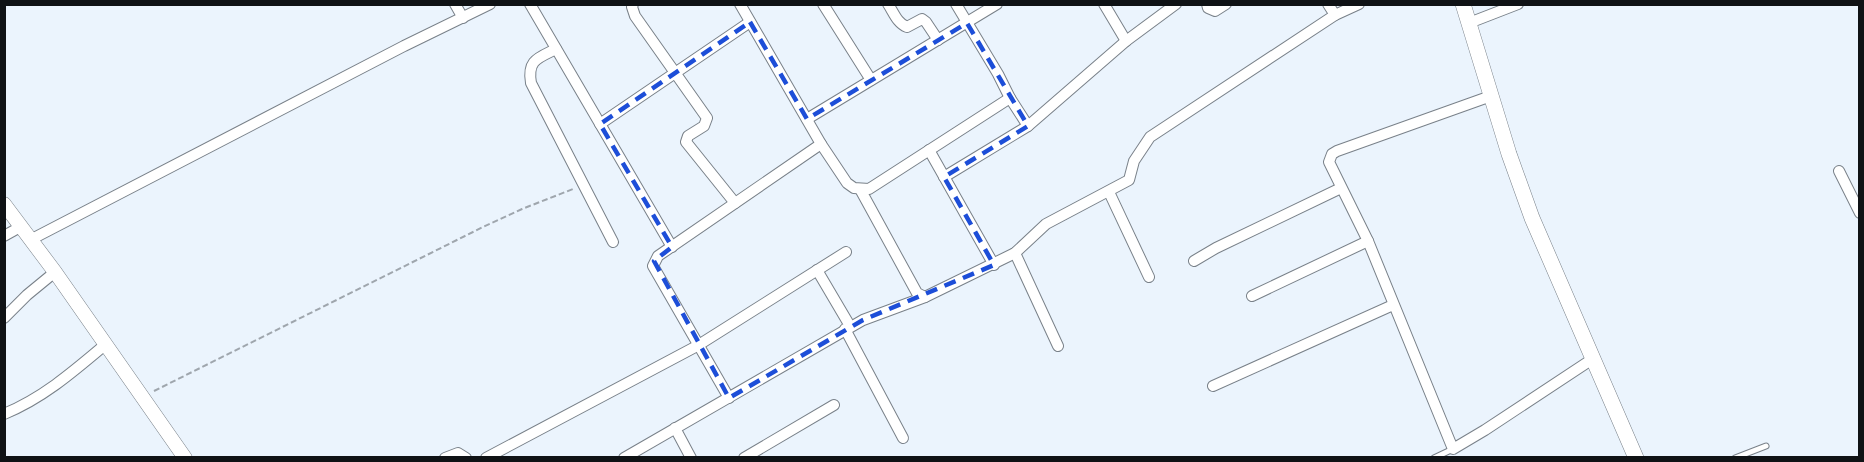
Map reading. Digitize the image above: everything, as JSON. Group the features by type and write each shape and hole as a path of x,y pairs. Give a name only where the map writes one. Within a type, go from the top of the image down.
{"main road":[{"path":"1463,4 1532,218 1636,458"}],"street":[{"path":"455,4 463,18"},
{"path":"32,239 490,4"},
{"path":"530,4 672,247"},
{"path":"633,4 635,16 706,118 704,126 688,136 686,142 735,203"},
{"path":"740,4 821,144 848,183 861,189 869,189 1010,98"},
{"path":"823,4 871,80"},
{"path":"888,4 904,26 907,27 922,19 938,40"},
{"path":"956,4 1028,126"},
{"path":"807,119 997,4"},
{"path":"1104,4 1126,41"},
{"path":"944,177 1028,126 1126,41 1176,4"},
{"path":"1207,4 1208,8 1215,11 1226,4"},
{"path":"1328,4 1335,15"},
{"path":"624,458 863,320 925,297 1015,253 1046,224 1129,180 1134,161 1150,137 1335,15 1359,4"},
{"path":"1469,23 1518,4"},
{"path":"600,124 750,22"},
{"path":"556,49 536,59 530,67 531,83 613,242"},
{"path":"1491,96 1337,151 1332,154 1329,162 1368,241 1453,449 1594,358"},
{"path":"729,398 653,266 658,256 821,144"},
{"path":"929,150 994,265"},
{"path":"1839,171 1860,213"},
{"path":"1194,261 1216,248 1341,188"},
{"path":"861,189 917,293 925,297"},
{"path":"1109,192 1149,277"},
{"path":"4,204 32,239 185,458"},
{"path":"4,236 22,226"},
{"path":"1252,296 1368,241"},
{"path":"486,458 697,345 846,252"},
{"path":"1015,253 1058,346"},
{"path":"817,270 903,438"},
{"path":"4,318 27,295 56,273"},
{"path":"1213,386 1393,305"},
{"path":"4,414 23,407 56,385 106,344"},
{"path":"744,458 834,405"},
{"path":"675,428 691,458"},
{"path":"445,458 458,453 466,458"}],"lane":[{"path":"1735,458 1766,446"},
{"path":"1434,458 1453,449"}],"path":[{"path":"143,397 493,223 584,184"}],"highlighted area":[{"path":"750,22 807,119 967,23 1028,126 944,177 994,265 863,320 729,398 654,261 672,247 600,124"}]}
